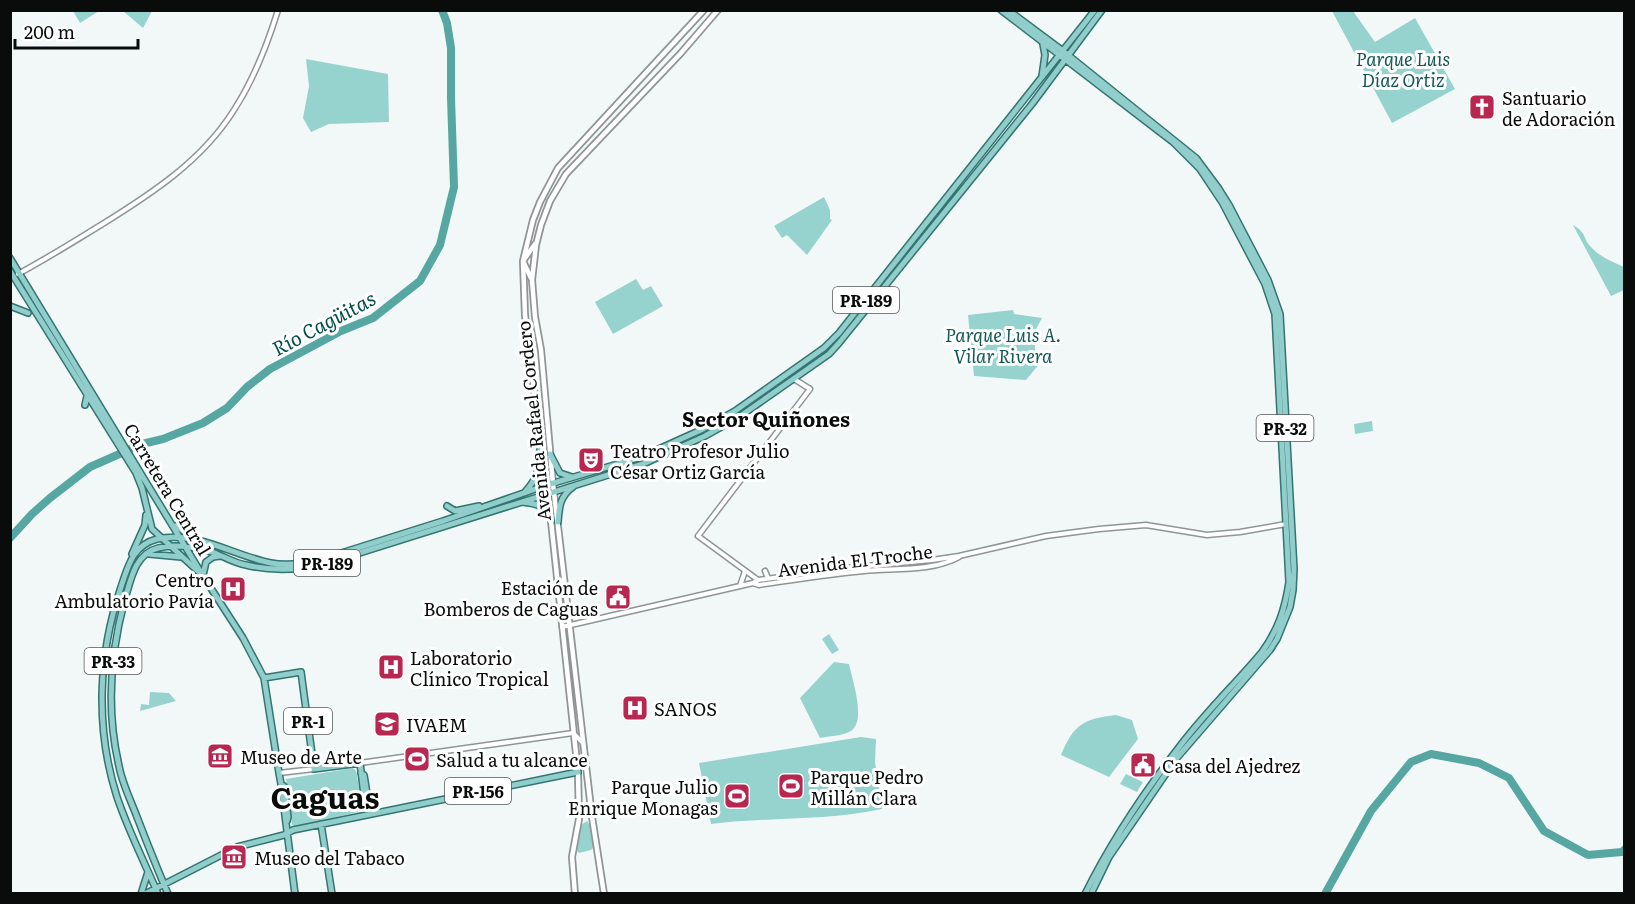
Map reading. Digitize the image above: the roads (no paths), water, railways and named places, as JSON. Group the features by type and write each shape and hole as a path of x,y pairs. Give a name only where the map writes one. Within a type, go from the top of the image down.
{"main road":[{"name":"Avenida Rafael Cordero","path":"604,894 583,743 558,522 540,438 525,315 523,261 533,220 558,168 705,10"},
{"name":"Avenida Rafael Cordero","path":"550,484 550,454 532,280 541,225 550,201 566,174 681,53 718,10"},
{"name":"PR-32","path":"1001,10 1076,65 1173,142 1200,169 1222,202 1265,284 1275,314 1289,524 1289,582 1279,625 1271,644 1190,738 1107,851 1085,894"},
{"name":"PR-32","path":"1008,10 1064,56"},
{"name":"PR-189","path":"1076,40 1095,10"},
{"name":"PR-189","path":"186,547 222,556 243,565 276,570 318,566 551,492 641,457 701,430 735,411 824,348 839,333 1041,80 1102,10"},
{"path":"1053,45 1062,45 1076,40 1076,65 1066,66 1054,74"},
{"path":"1041,80 1045,55 1042,42"},
{"name":"PR-189","path":"181,538 196,540 274,564 299,564 336,556 550,484 608,476 643,464 705,436 739,417 829,354 845,337 1054,74 1064,56"},
{"path":"532,280 523,261 537,240"},
{"name":"Carretera Central","path":"10,258 14,274 87,396 116,437"},
{"name":"Carretera Central","path":"14,274 138,472 171,520 203,576"},
{"path":"10,306 28,313"},
{"path":"85,405 87,396"},
{"path":"525,493 535,482 538,473 540,438"},
{"path":"550,454 560,473 576,481 563,496 558,522"},
{"path":"606,469 608,476"},
{"name":"Carretera Central","path":"138,472 150,524 169,547 203,576"},
{"name":"Avenida Rafael Cordero","path":"551,492 550,520 578,772 579,819 572,857 575,894"},
{"path":"130,561 145,525 146,501"},
{"path":"447,506 455,511 499,502 502,508"},
{"path":"520,502 537,504 544,508 550,520"},
{"path":"171,520 196,540"},
{"path":"418,535 443,521"},
{"path":"160,538 181,538"},
{"name":"PR-33","path":"157,891 112,783 105,750 101,704 103,667 111,626 130,561 142,545 160,538"},
{"path":"144,554 159,548 186,547"},
{"path":"144,554 181,557"},
{"name":"PR-33","path":"144,554 134,571 114,648 110,693 112,729 119,767 168,894"},
{"path":"203,576 206,562 213,557 222,556"},
{"name":"PR-1","path":"203,576 243,638 264,678 284,803 295,894"},
{"name":"PR-1","path":"264,678 301,672 314,769"},
{"name":"PR-32","path":"1091,894 1109,857 1190,738"},
{"path":"148,871 143,894 157,891 164,885 237,848 288,832 369,813 360,763 314,769"},
{"name":"PR-156","path":"369,813 376,814 533,779 578,772"},
{"path":"321,824 332,894"}],"street":[{"path":"14,274 141,201 170,180 206,146 234,111 259,66 278,10"},
{"path":"758,580 698,536 810,389 793,379"},
{"name":"Avenida El Troche","path":"561,628 758,580 959,556 1046,536 1146,525 1207,535 1289,524"},
{"name":"Avenida El Troche","path":"753,583 759,585 856,572 931,566 950,562 959,556"},
{"path":"740,586 746,571"},
{"path":"765,571 768,579"},
{"path":"360,763 573,734 583,743"},
{"path":"279,773 314,769"}],"waterway":[{"name":"Río Cagüitas","path":"10,538 50,498 90,467 142,444 163,439 203,423 227,408 247,387 270,369 341,331 373,318 420,281 440,245 454,187 451,48 447,23 442,10"},
{"path":"1325,894 1371,811 1411,762 1431,754 1479,763 1509,778 1544,831 1588,855 1624,850"}],"place":[{"name":"Santuario de Adoración","path":"1482,107"},
{"name":"Teatro Profesor Julio César Ortiz García","path":"591,460"},
{"name":"Centro Ambulatorio Pavía","path":"233,589"},
{"name":"Estación de Bomberos de Caguas","path":"618,597"},
{"name":"Laboratorio Clínico Tropical","path":"391,667"},
{"name":"SANOS","path":"635,708"},
{"name":"IVAEM","path":"387,724"},
{"name":"Museo de Arte","path":"220,756"},
{"name":"Salud a tu alcance","path":"417,759"},
{"name":"Casa del Ajedrez","path":"1143,765"},
{"name":"Parque Pedro Millán Clara","path":"791,786"},
{"name":"Parque Julio Enrique Monagas","path":"737,796"},
{"name":"Museo del Tabaco","path":"234,857"}],"district":[{"name":"Sector Quiñones","path":"766,418"},
{"name":"Caguas","path":"325,796"}],"park label":[{"name":"Parque Luis Díaz Ortiz","path":"1403,68"},
{"name":"Parque Luis A. Vilar Rivera","path":"1003,344"}]}
